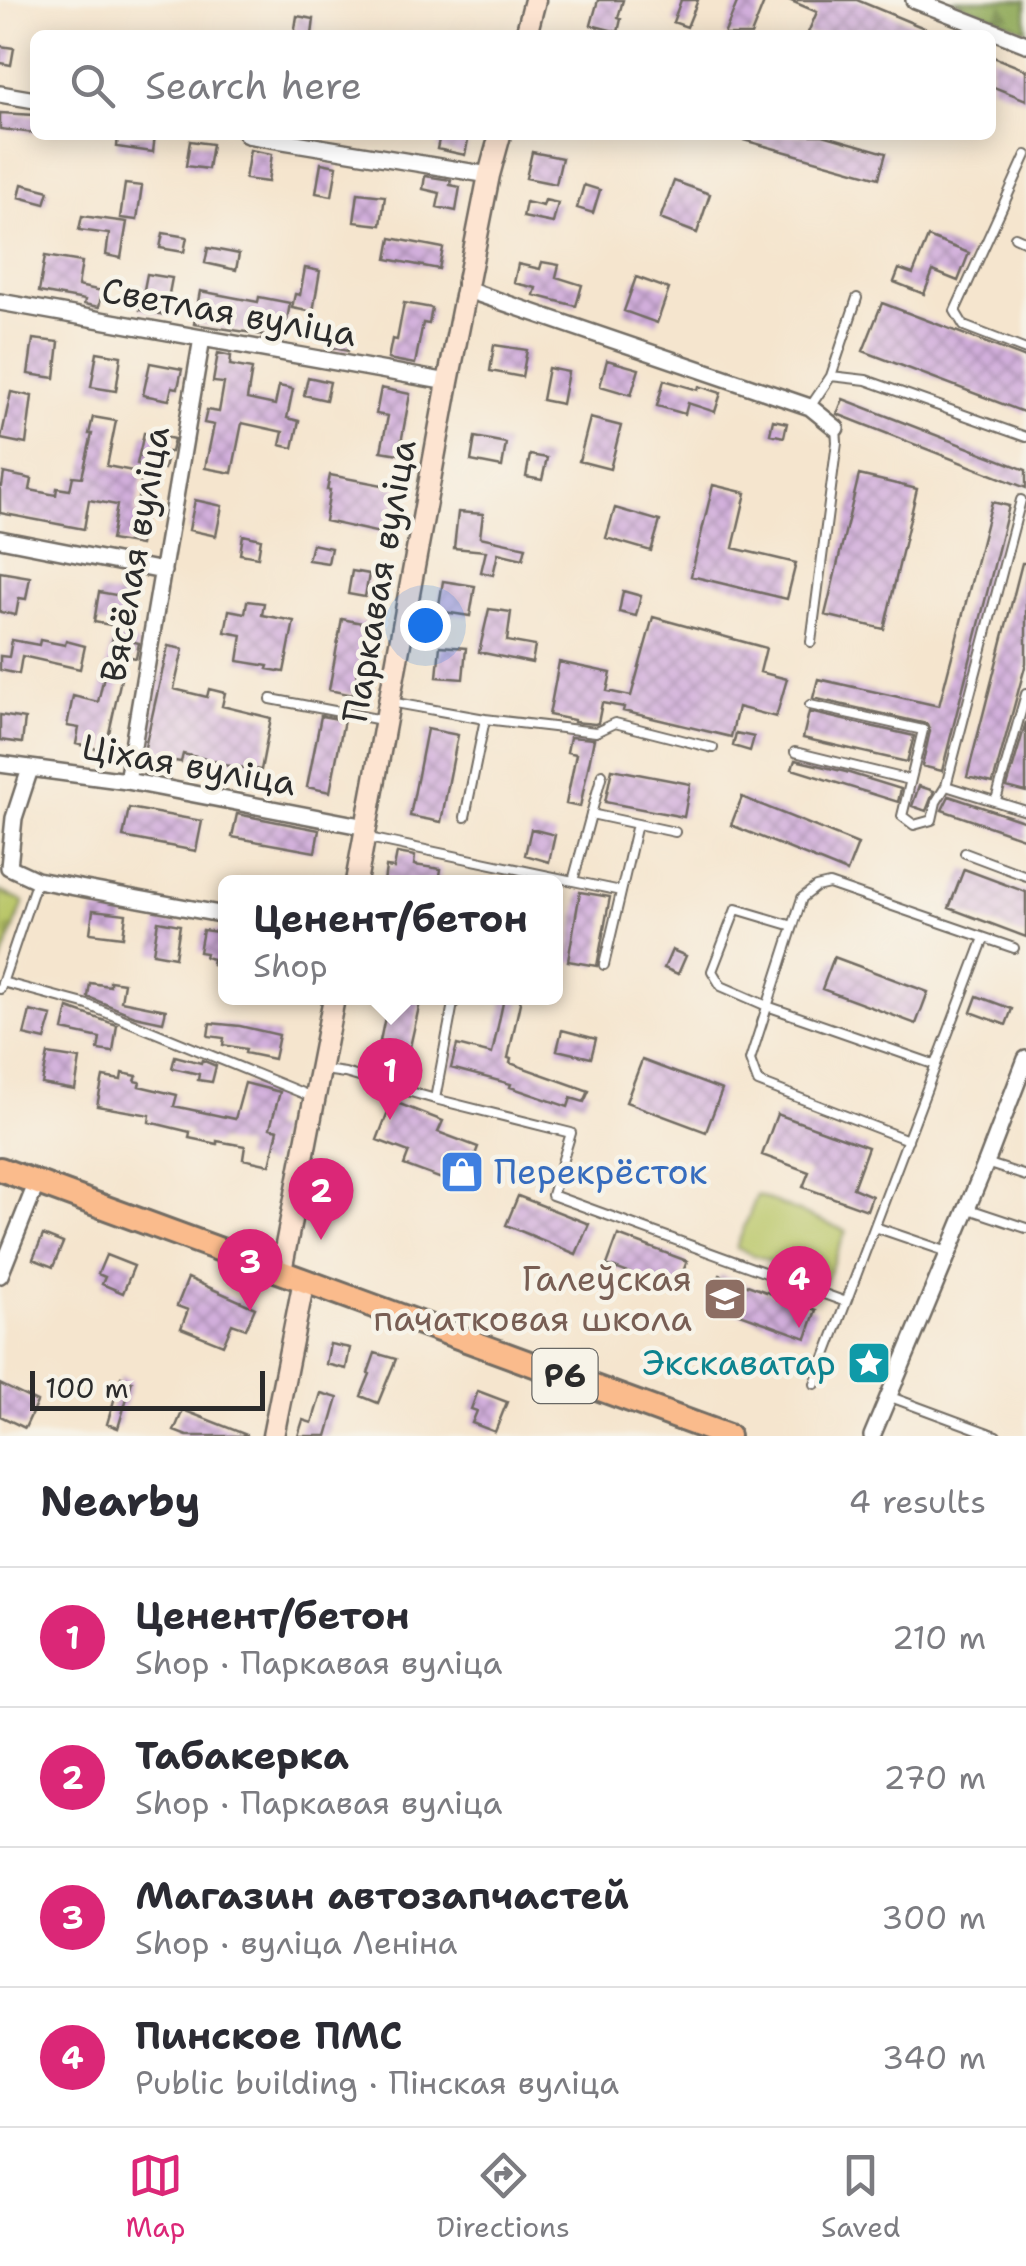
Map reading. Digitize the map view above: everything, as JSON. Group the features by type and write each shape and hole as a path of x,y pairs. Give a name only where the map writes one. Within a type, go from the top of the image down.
{"main road":[{"name":"Р6","path":"0,1169 728,1436"}],"street":[{"path":"527,30 535,0"},
{"path":"914,0 990,30"},
{"path":"996,32 1026,44"},
{"path":"0,94 30,99"},
{"path":"277,140 490,175"},
{"name":"Паркавая вуліца","path":"357,875 448,382 499,140"},
{"path":"467,290 810,407 836,428"},
{"name":"Светлая вуліца","path":"0,302 448,382"},
{"name":"Вясёлая вуліца","path":"127,781 202,338"},
{"path":"0,539 162,571"},
{"name":"Ціхая вуліца","path":"0,764 127,781 365,832"},
{"path":"30,769 14,818 9,866 38,880 218,914"},
{"path":"281,1271 333,1005"},
{"path":"872,1436 1026,1059"},
{"path":"0,1274 38,1182"},
{"path":"274,1436 304,1280"}],"lane":[{"path":"1026,155 956,311 964,326 1026,350"},
{"path":"1014,180 1026,184"},
{"path":"1015,237 1026,242"},
{"path":"810,407 831,376 858,298"},
{"path":"831,376 866,380 1026,438"},
{"path":"811,642 836,428"},
{"path":"810,705 923,730 902,816 914,824 932,820 936,802 946,786 1021,500"},
{"path":"996,800 1026,694"},
{"path":"271,698 596,732 615,723 713,748"},
{"path":"465,817 485,719"},
{"path":"796,752 910,780"},
{"path":"574,880 602,774"},
{"path":"946,786 1026,811"},
{"path":"592,814 675,832"},
{"path":"604,965 637,824"},
{"path":"365,832 552,875"},
{"path":"964,853 1026,876"},
{"path":"563,877 621,891"},
{"path":"38,880 1,986 88,1006 314,1098"},
{"path":"908,1140 758,1082 750,1060 802,898 816,887 829,884 1014,948"},
{"path":"793,926 736,909 712,971 721,986 936,1066"},
{"path":"814,1384 984,938"},
{"path":"434,1099 453,1005"},
{"path":"320,1070 345,1073 571,1133 552,1195 846,1302"},
{"path":"986,1163 1026,1176"},
{"path":"966,1208 1026,1228"},
{"path":"875,1227 948,1252"},
{"path":"888,1396 996,1436"}],"green space":[{"path":"951,0 1026,0 1026,30"},
{"path":"0,891 24,902 0,965"},
{"path":"757,1195 846,1231 825,1283 736,1248"}],"building":[{"path":"598,0 623,0 618,30 591,25"},
{"path":"681,0 698,0 687,27 673,22"},
{"path":"738,0 765,0 753,30 726,30"},
{"path":"789,0 857,0 929,30 809,30 817,12"},
{"path":"297,16 314,19 313,30 295,30"},
{"path":"0,46 14,48 11,65 0,63"},
{"path":"996,58 1026,70 1026,100 996,88"},
{"path":"0,113 30,115 30,132 0,129"},
{"path":"118,140 154,140 153,152 117,147"},
{"path":"439,140 468,140 465,155 437,149"},
{"path":"744,140 840,140 886,153 879,178"},
{"path":"190,141 212,144 208,169 186,166"},
{"path":"250,150 272,154 268,182 245,179"},
{"path":"532,152 562,158 556,184 526,178"},
{"path":"321,163 337,166 332,196 316,193"},
{"path":"425,176 451,180 450,185 460,187 456,211 437,207 440,193 423,189"},
{"path":"674,181 710,194 697,233 660,219"},
{"path":"22,184 49,191 45,204 19,197"},
{"path":"125,184 142,186 137,220 120,218"},
{"path":"584,185 600,190 593,213 577,208"},
{"path":"358,193 385,196 381,225 354,222"},
{"path":"545,200 558,203 553,223 523,217 526,202 543,206"},
{"path":"82,216 127,222 121,258 106,255 109,234 79,230"},
{"path":"163,233 187,237 184,252 160,248"},
{"path":"928,237 969,253 958,281 933,271 924,294 894,282 899,269 913,274"},
{"path":"391,238 443,248 439,269 387,259"},
{"path":"208,248 239,254 236,270 205,263"},
{"path":"45,256 82,262 78,286 102,291 99,307 84,304 85,300 39,292"},
{"path":"542,262 559,265 556,277 582,285 576,306 534,295 536,288 514,283 518,264 540,269"},
{"path":"305,268 320,271 313,312 292,308 295,294 300,295"},
{"path":"147,274 172,278 165,315 140,310"},
{"path":"636,277 669,289 657,323 624,311"},
{"path":"200,291 258,302 259,297 290,303 284,338 194,324"},
{"path":"404,303 432,308 429,324 423,323 415,364 388,359 392,339 397,340"},
{"path":"882,303 1026,358 1026,413 863,351"},
{"path":"332,329 351,333 348,351 329,347"},
{"path":"33,339 59,342 55,378 28,374"},
{"path":"494,345 527,350 522,377 490,371"},
{"path":"97,352 121,356 116,391 91,387"},
{"path":"218,353 231,356 230,365 252,369 247,399 275,405 279,386 293,389 287,418 299,421 293,448 280,445 283,432 242,423 232,473 205,468 214,425 204,423 207,410 219,412 224,383 213,382"},
{"path":"607,360 639,369 631,395 600,386"},
{"path":"150,363 182,369 178,388 172,387 169,400 143,395"},
{"path":"548,368 568,372 562,404 542,400"},
{"path":"308,377 330,382 326,400 304,395"},
{"path":"664,380 721,393 715,412 688,403 685,414 657,406"},
{"path":"381,388 410,394 399,454 381,451 388,416 376,414"},
{"path":"11,392 32,396 26,444 1,439"},
{"path":"843,399 1026,470 1026,488 837,414"},
{"path":"93,417 116,421 107,466 143,473 135,514 145,516 140,545 111,540 117,505 89,500 84,529 0,513 4,473 32,479 30,490 56,495 57,488 70,490 73,476 82,477"},
{"path":"590,418 621,426 610,469 579,461"},
{"path":"773,420 787,423 784,437 770,434"},
{"path":"144,433 174,439 164,469 137,464"},
{"path":"475,437 506,443 502,467 471,461"},
{"path":"530,455 547,458 542,480 526,477"},
{"path":"330,475 398,488 389,535 325,521"},
{"path":"859,475 917,489 884,629 825,615"},
{"path":"713,485 746,493 733,548 796,563 787,599 691,576"},
{"path":"195,500 222,506 216,536 189,530"},
{"path":"992,502 1009,506 942,771 922,766 930,731 927,724 813,698 818,679 939,706"},
{"path":"615,508 660,521 651,551 606,538"},
{"path":"458,512 483,514 480,537 526,547 523,559 498,553 493,575 481,572 486,551 454,548"},
{"path":"243,535 261,539 258,557 240,554"},
{"path":"312,544 331,548 328,563 308,560"},
{"path":"1022,563 1026,563 1026,663 993,783 967,777"},
{"path":"352,571 369,574 365,597 348,594"},
{"path":"0,572 30,577 26,599 19,598 16,615 0,612"},
{"path":"443,581 475,586 470,616 438,611"},
{"path":"623,591 641,596 636,616 619,612"},
{"path":"99,592 127,597 122,627 94,622"},
{"path":"247,601 264,603 262,615 294,621 284,672 238,661 242,635 225,632 229,610 245,613"},
{"path":"489,609 511,612 507,641 535,646 532,663 479,652"},
{"path":"653,617 766,648 760,672 787,679 776,717 738,707 731,737 602,703 595,724 549,715 559,662 611,673 607,691 631,696"},
{"path":"342,619 367,624 353,695 329,690"},
{"path":"113,637 139,643 136,658 126,656 105,751 76,744 79,728 67,726 73,696 98,702"},
{"path":"12,640 39,645 40,640 65,645 66,641 85,646 80,669 22,656 19,674 0,670 0,656 9,657"},
{"path":"168,646 183,649 174,689 207,697 209,689 225,693 222,706 271,718 261,770 215,764 183,754 181,762 143,756"},
{"path":"440,646 466,648 463,679 437,677"},
{"path":"809,712 914,736 907,762 803,738"},
{"path":"0,715 25,719 22,743 0,740"},
{"path":"321,716 344,720 330,792 307,787"},
{"path":"1026,722 1026,792 1007,787"},
{"path":"427,729 458,735 441,822 410,816"},
{"path":"736,733 754,737 750,751 733,746"},
{"path":"570,737 594,739 580,807 566,804 576,754 567,752"},
{"path":"795,760 901,789 898,802 792,769"},
{"path":"612,769 690,784 684,817 605,802"},
{"path":"919,786 934,791 926,811 912,806"},
{"path":"949,796 1026,822 1026,839 942,810"},
{"path":"742,797 858,844 847,872 731,825"},
{"path":"129,808 202,821 196,851 123,837"},
{"path":"237,814 319,830 315,852 232,837"},
{"path":"531,829 555,835 549,862 525,855"},
{"path":"397,853 415,856 414,865 441,869 440,875 385,875 386,867 394,868"},
{"path":"964,869 1026,892 1026,937 949,908"},
{"path":"580,892 610,897 597,966 568,961"},
{"path":"93,910 126,914 123,937 90,933"},
{"path":"158,921 180,925 175,957 153,953"},
{"path":"203,930 218,930 218,965 205,957 206,953 199,952"},
{"path":"672,950 686,956 678,974 664,968"},
{"path":"834,957 928,992 916,1024 822,989"},
{"path":"110,981 124,983 121,1001 166,1010 163,1022 135,1016 88,997 90,983 110,986"},
{"path":"977,996 1012,1009 1006,1025 971,1012"},
{"path":"388,1005 419,1005 410,1047 380,1041"},
{"path":"502,1005 519,1005 510,1063 589,1091 584,1102 571,1098 568,1107 510,1087 511,1084 451,1068 457,1045 492,1054"},
{"path":"68,1008 117,1025 113,1052 98,1050 100,1038 63,1030"},
{"path":"30,1011 52,1016 45,1040 24,1035"},
{"path":"210,1023 279,1035 274,1059 223,1045 224,1038 208,1036"},
{"path":"562,1030 596,1039 591,1058 557,1050"},
{"path":"48,1054 80,1059 75,1090 42,1084"},
{"path":"175,1056 216,1066 212,1082 198,1080 199,1074 172,1068"},
{"path":"642,1060 722,1090 706,1132 626,1102"},
{"path":"122,1073 137,1076 139,1086 177,1095 174,1106 235,1119 245,1083 280,1092 270,1128 278,1130 270,1165 243,1159 245,1146 189,1138 190,1132 149,1122 150,1115 97,1106 103,1077 121,1080"},
{"path":"392,1101 443,1121 438,1132 478,1147 463,1187 404,1165 409,1152 377,1140"},
{"path":"777,1114 868,1147 853,1188 872,1196 867,1210 803,1187 809,1172 762,1155"},
{"path":"518,1196 589,1224 576,1254 506,1225"},
{"path":"43,1235 63,1243 53,1267 33,1259"},
{"path":"618,1235 687,1261 676,1291 607,1265"},
{"path":"106,1255 134,1266 123,1293 102,1284 105,1277 98,1274"},
{"path":"720,1275 816,1310 806,1338 710,1303"},
{"path":"188,1278 255,1308 246,1329 232,1324 223,1345 181,1328 188,1310 177,1306"},
{"path":"330,1344 350,1348 346,1369 326,1364"},
{"path":"375,1353 396,1359 378,1403 361,1396"},
{"path":"121,1377 132,1381 118,1428 107,1424"},
{"path":"0,1384 37,1402 25,1428 0,1416"},
{"path":"478,1391 507,1402 495,1432 472,1423 477,1411 471,1409"},
{"path":"321,1393 338,1398 327,1436 298,1436 303,1420 312,1423"},
{"path":"183,1410 247,1436 187,1436 174,1431"}],"place":[{"name":"Ценент/бетон","path":"390,1120"},
{"name":"Перекрёсток","path":"462,1172"},
{"name":"Табакерка","path":"321,1240"},
{"name":"Галеўская пачатковая школа","path":"725,1299"},
{"name":"Магазин автозапчастей","path":"250,1311"},
{"name":"Пинское ПМС","path":"799,1328"},
{"name":"Экскаватар","path":"869,1363"}]}
